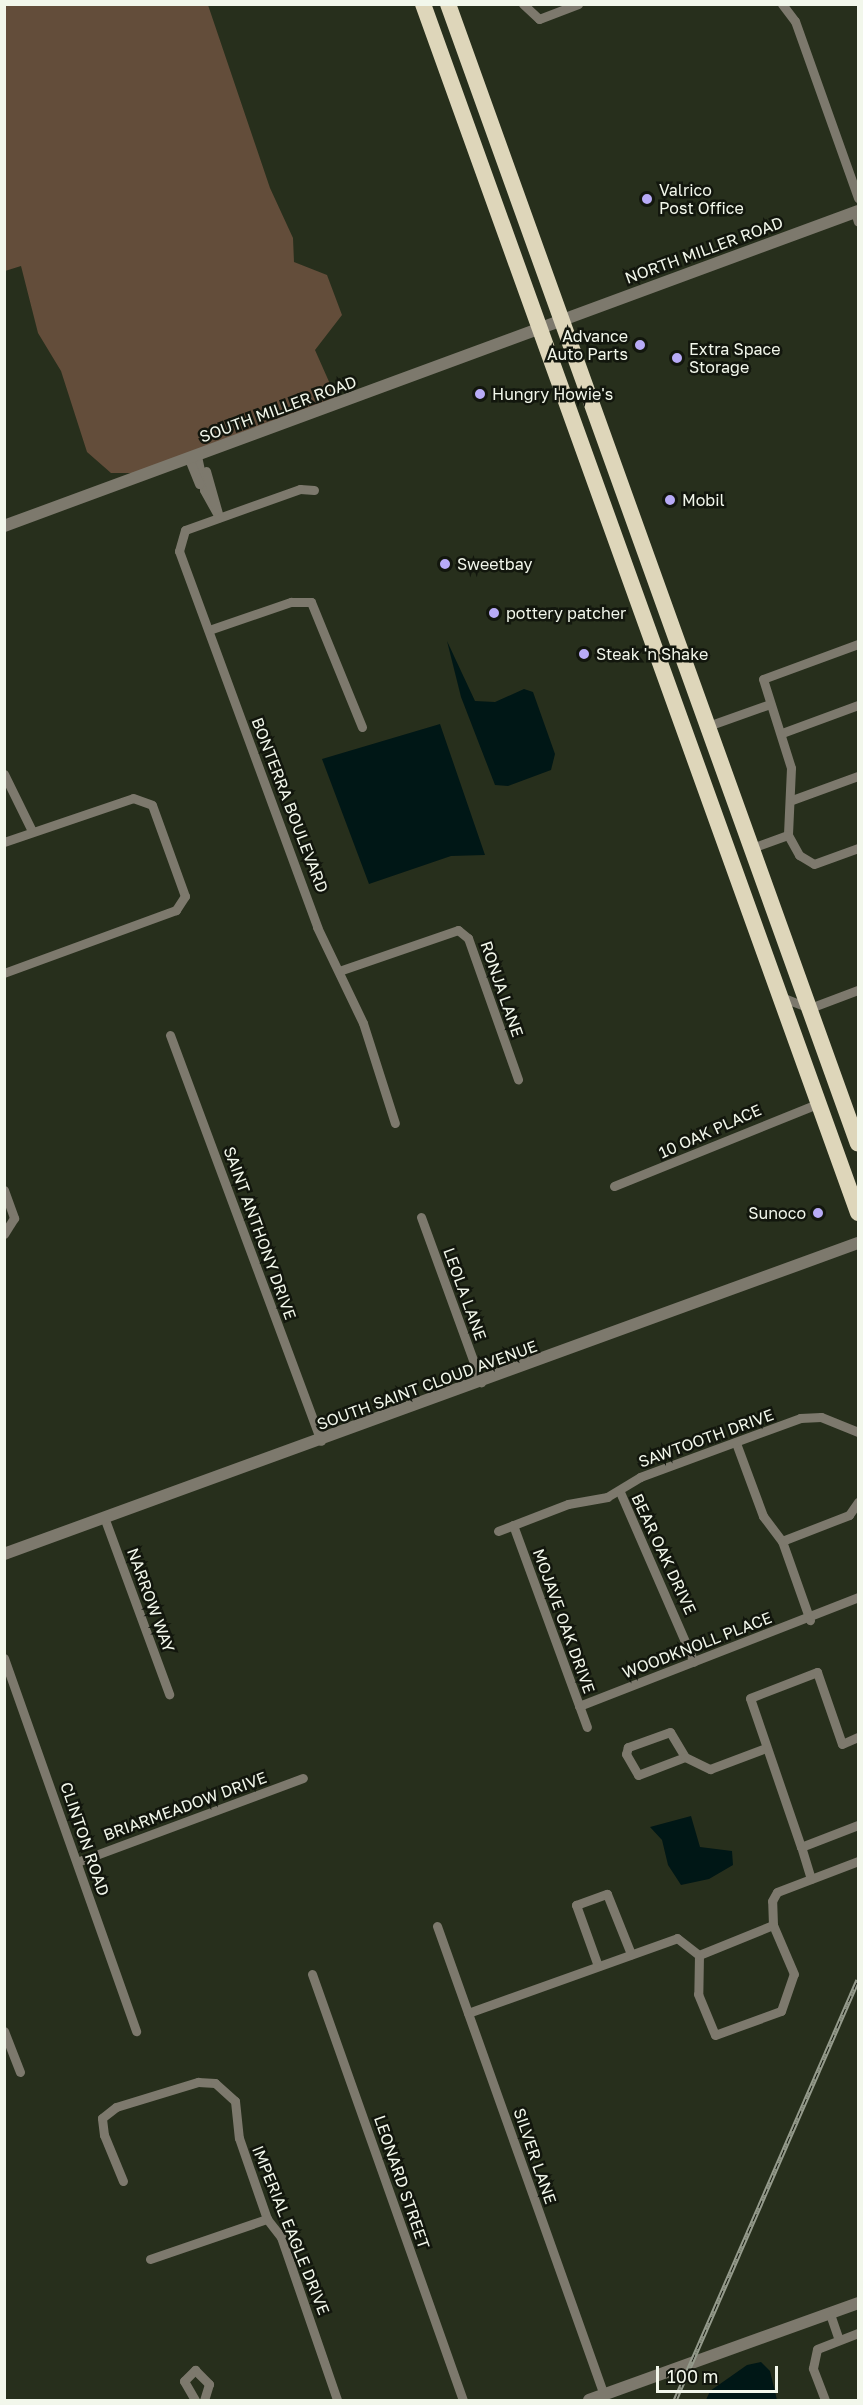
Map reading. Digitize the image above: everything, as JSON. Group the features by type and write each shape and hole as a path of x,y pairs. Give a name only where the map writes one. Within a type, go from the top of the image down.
{"highway":[{"path":"423,4 858,1213"},
{"path":"448,4 858,1144"},
{"path":"445,66 468,58"},
{"path":"632,583 655,616 690,715 708,726"},
{"path":"686,736 704,747 761,874"}],"street":[{"path":"524,4 539,19 578,4"},
{"path":"782,4 795,21 858,198"},
{"name":"NORTH MILLER ROAD","path":"561,319 857,215"},
{"name":"SOUTH MILLER ROAD","path":"4,526 561,319"},
{"path":"193,457 204,490 219,517"},
{"path":"193,457 219,517"},
{"name":"BONTERRA BOULEVARD","path":"314,490 300,489 219,517 185,531 178,544 317,927 339,971 395,1123"},
{"path":"209,630 291,602 311,602 362,727"},
{"path":"858,644 763,679 782,732 791,768 792,800 788,835 799,855 814,864 858,848"},
{"path":"708,726 771,704"},
{"path":"782,732 858,705"},
{"path":"4,774 32,831"},
{"path":"792,800 858,776"},
{"path":"4,842 133,798 153,805 185,896 176,910 4,973"},
{"path":"752,848 788,835"},
{"name":"RONJA LANE","path":"339,971 458,930 468,938 518,1079"},
{"path":"781,997 810,1008 858,990"},
{"name":"SAINT ANTHONY DRIVE","path":"170,1035 321,1441"},
{"name":"10 OAK PLACE","path":"614,1186 819,1103"},
{"path":"4,1190 14,1218 4,1234"},
{"name":"LEOLA LANE","path":"421,1217 481,1382"},
{"name":"SOUTH SAINT CLOUD AVENUE","path":"4,1554 321,1441 858,1243"},
{"name":"SAWTOOTH DRIVE","path":"498,1531 620,1492 640,1477 800,1418 821,1417 858,1432"},
{"path":"736,1443 763,1515 782,1540 810,1620"},
{"name":"BEAR OAK DRIVE","path":"620,1492 694,1662"},
{"path":"782,1540 849,1515 858,1502"},
{"name":"NARROW WAY","path":"104,1517 169,1694"},
{"name":"MOJAVE OAK DRIVE","path":"513,1526 587,1726"},
{"name":"WOODKNOLL PLACE","path":"579,1706 810,1620 858,1597"},
{"name":"CLINTON ROAD","path":"4,1658 136,2031"},
{"path":"811,1879 750,1698 817,1672 842,1744 858,1737"},
{"path":"685,1757 638,1775 626,1754 628,1747 670,1732 685,1757 701,1769 727,1763 766,1748"},
{"name":"BRIARMEADOW DRIVE","path":"77,1862 303,1778"},
{"path":"801,1847 858,1825"},
{"path":"699,1955 698,1994 715,2035 781,2011 794,1974 773,1925 772,1901 777,1892 858,1861"},
{"path":"598,1966 576,1905 607,1894 631,1954"},
{"path":"699,1955 773,1925"},
{"name":"SILVER LANE","path":"438,1926 604,2395"},
{"path":"468,2013 677,1938 699,1955"},
{"name":"LEONARD STREET","path":"312,1974 463,2400"},
{"path":"4,2031 20,2073"},
{"name":"IMPERIAL EAGLE DRIVE","path":"123,2181 104,2135 102,2118 116,2107 198,2082 215,2083 235,2101 239,2138 267,2219 281,2237 338,2400"},
{"path":"150,2259 267,2219"},
{"path":"589,2400 858,2303"},
{"path":"830,2314 838,2337"},
{"path":"825,2400 813,2368 817,2349 838,2337 858,2333"},
{"path":"195,2400 184,2381 195,2370 202,2371 209,2384 204,2400"}],"shaded area":[{"path":"5,5 208,5 270,188 293,238 294,262 327,275 342,315 315,350 338,402 138,473 111,473 87,452 61,371 38,333 21,266 5,271"},
{"path":"447,641 475,701 495,702 524,689 533,692 555,754 551,770 508,786 495,785 461,697"},
{"path":"440,724 485,855 451,856 369,884 322,759"},
{"path":"691,1816 700,1847 732,1851 733,1865 709,1879 681,1885 668,1865 662,1840 650,1827"},
{"path":"761,2362 770,2371 777,2400 706,2400 710,2391 747,2365"}],"railway":[{"path":"675,2400 858,1980"}],"place":[{"name":"Valrico Post Office","path":"647,199"},
{"name":"Advance Auto Parts","path":"640,345"},
{"name":"Extra Space Storage","path":"677,358"},
{"name":"Hungry Howie's","path":"480,394"},
{"name":"Mobil","path":"670,500"},
{"name":"Sweetbay","path":"445,564"},
{"name":"pottery patcher","path":"494,613"},
{"name":"Steak 'n Shake","path":"584,654"},
{"name":"Sunoco","path":"818,1213"}]}
